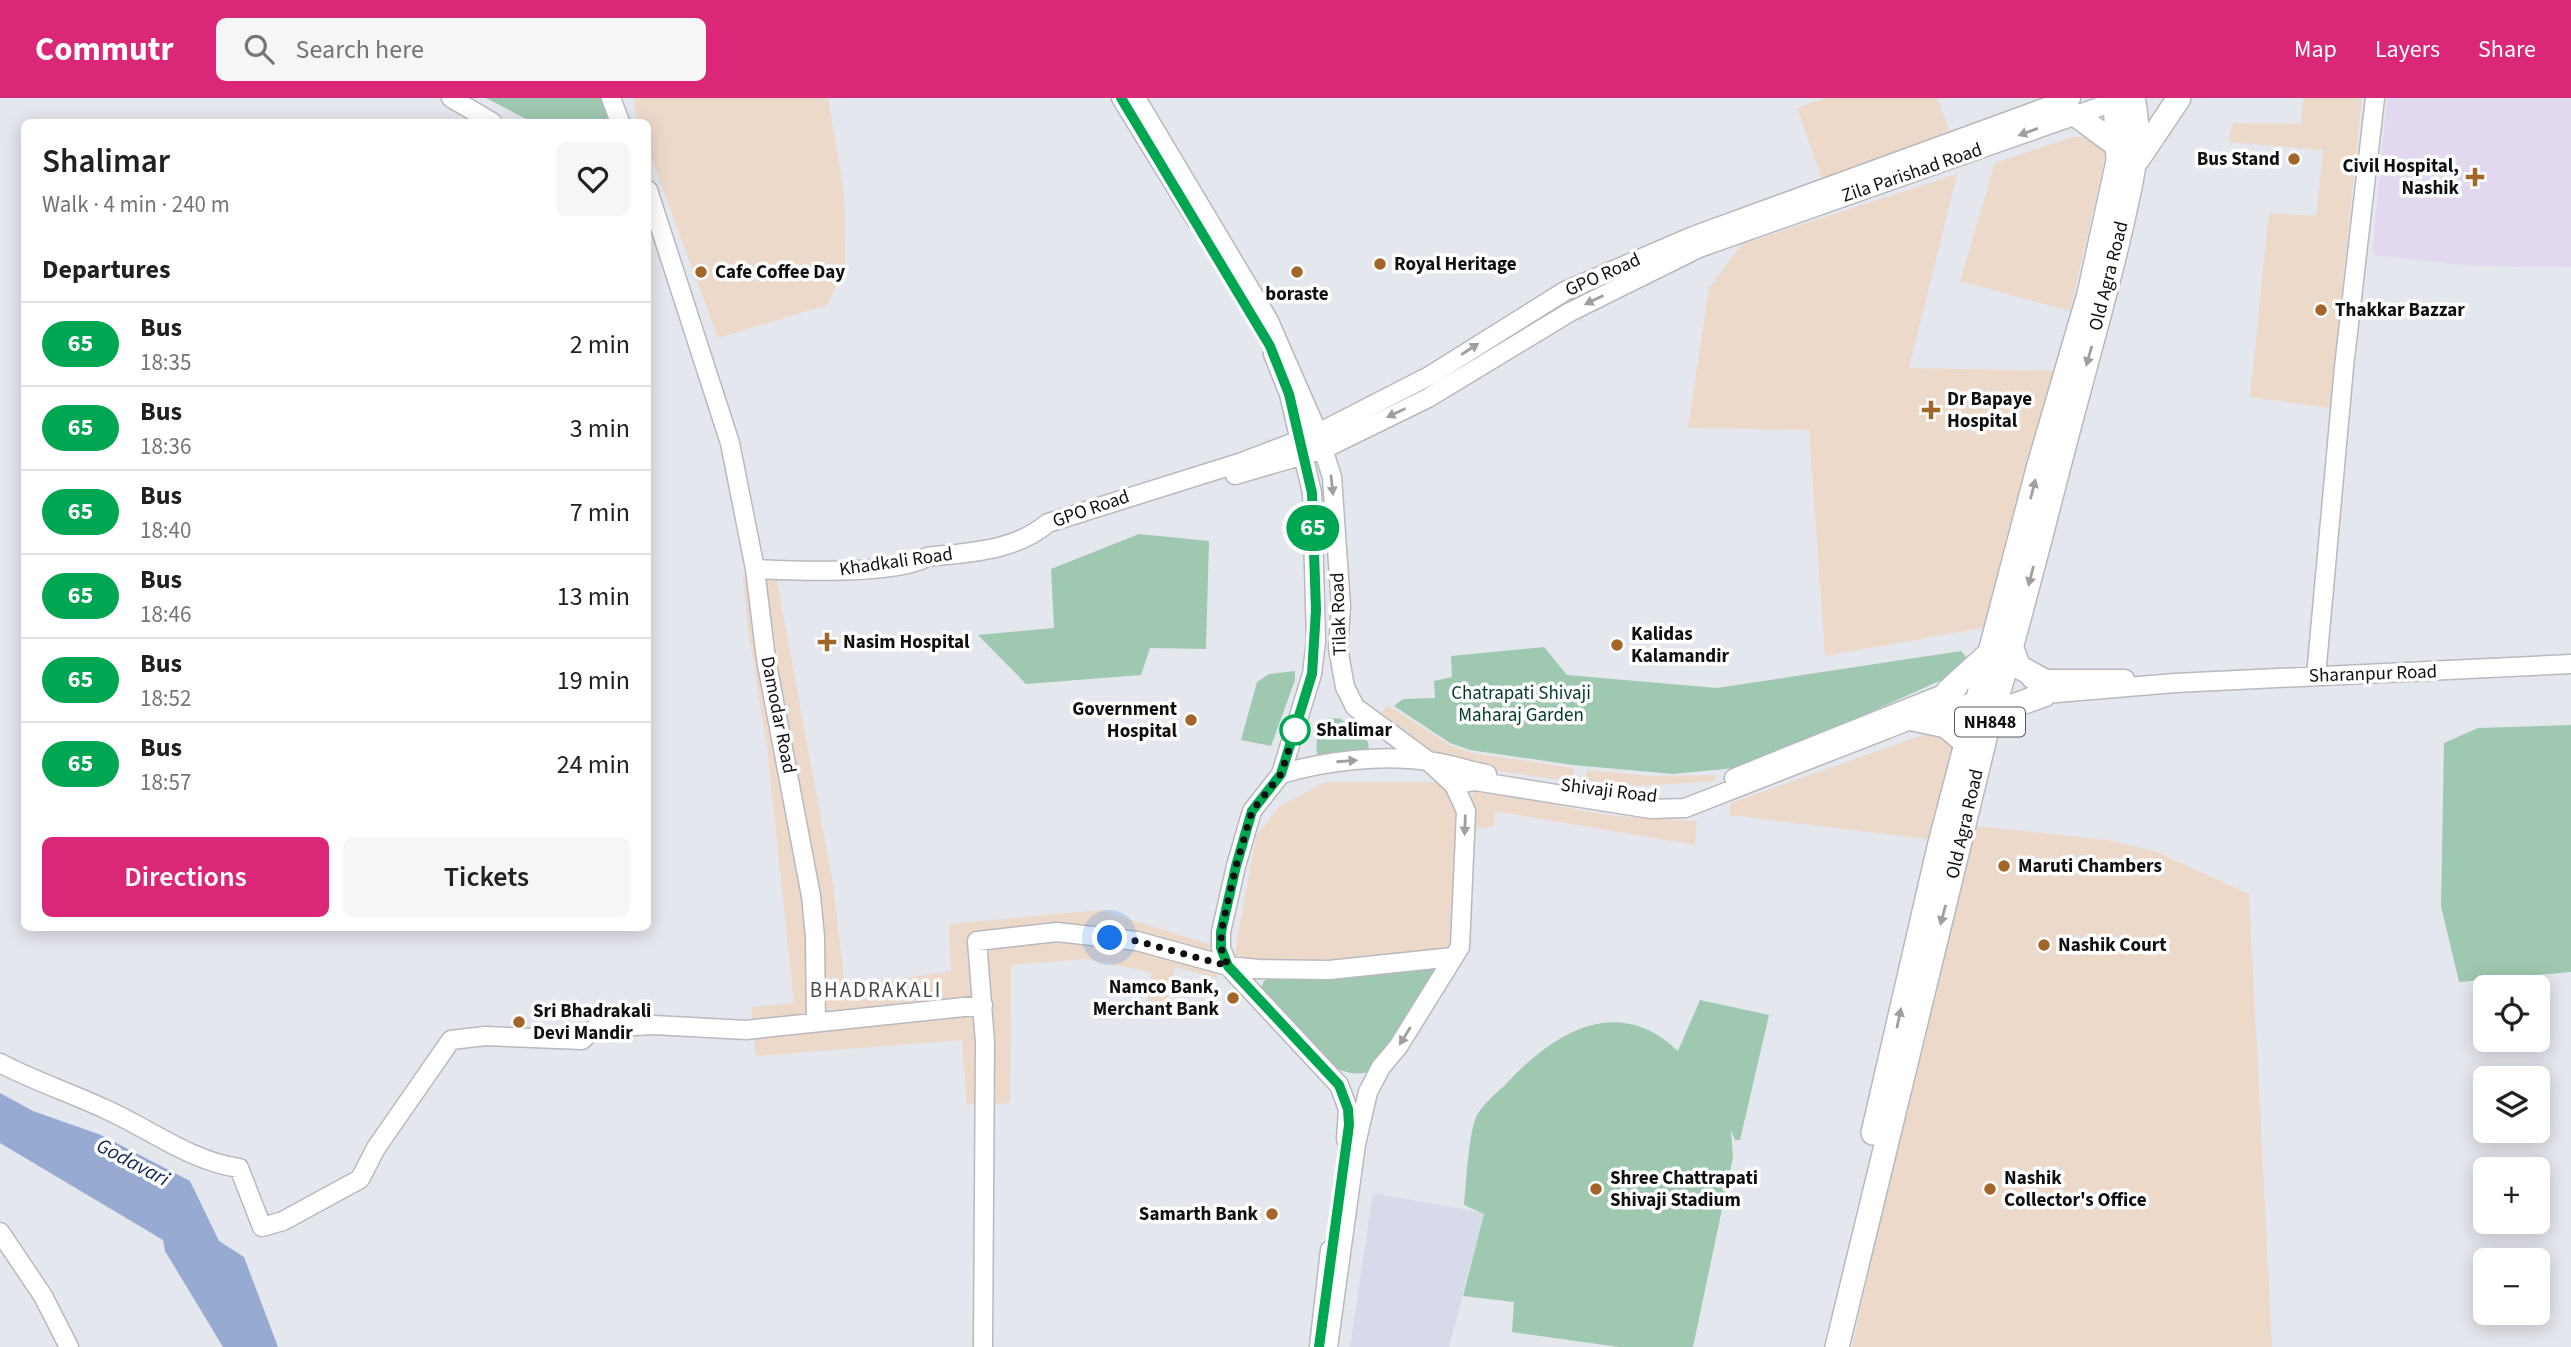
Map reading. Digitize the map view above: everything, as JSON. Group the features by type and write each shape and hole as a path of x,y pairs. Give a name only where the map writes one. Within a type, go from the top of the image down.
{"highway":[{"path":"2136,162 2148,140 2179,98"},
{"name":"Old Agra Road","path":"1823,1347 1911,962 2106,298 2136,162 2138,129 2122,99"},
{"name":"Old Agra Road","path":"2002,650 2039,465 2088,294 2118,161 2122,99"},
{"path":"2073,107 2118,146"},
{"path":"1913,719 1946,726 1976,739 2004,709 2042,687 2002,650 1948,691"},
{"name":"Old Agra Road","path":"1837,1347 1976,739"}],"street":[{"path":"451,98 487,119"},
{"path":"611,98 619,119"},
{"path":"622,98 629,119"},
{"name":"Tilak Road","path":"1121,98 1270,346 1289,394 1312,493 1315,640 1312,674 1281,774 1252,811 1236,866 1221,932 1221,948 1228,966"},
{"name":"Tilak Road","path":"1136,98 1269,321 1321,441 1332,477 1341,606 1338,648 1345,687 1355,707 1427,760 1454,785 1466,811 1460,947 1398,1047 1381,1067 1361,1114 1328,1347"},
{"path":"2316,676 2344,367 2375,98"},
{"name":"Zila Parishad Road","path":"1696,242 2073,107 2122,99"},
{"name":"Damodar Road","path":"651,199 727,431 755,569 766,659 811,896 815,937 816,1022"},
{"name":"GPO Road","path":"1321,441 1565,291 1696,242"},
{"name":"GPO Road","path":"1034,534 1053,532 1149,494 1303,448 1428,398 1518,341 1696,242"},
{"path":"1505,326 1518,341"},
{"name":"Khadkali Road","path":"755,569 814,572 917,563 927,557 1003,548 1034,534"},
{"name":"Sharanpur Road","path":"1991,689 2571,664"},
{"name":"Shivaji Road","path":"1281,774 1312,765 1351,761 1427,760 1484,774 1581,789 1648,798 1678,798 1717,786 1948,691 1991,689"},
{"name":"Shivaji Road","path":"1454,785 1475,781 1651,809 1685,808 1991,689"},
{"path":"983,1347 983,1005 977,941 1056,932 1137,941 1228,966 1329,970 1453,957"},
{"path":"1228,966 1339,1085 1348,1109 1349,1125 1319,1347"},
{"path":"0,1063 38,1083 104,1108 212,1164 239,1168 262,1227 283,1221 360,1179 376,1147 451,1040 485,1036 582,1040 595,1028 654,1025 746,1030 983,1005"},
{"path":"1339,1085 1373,1084"},
{"path":"0,1232 43,1296 69,1347"}],"shaded area":[{"path":"633,98 828,98 844,192 845,268 827,305 718,338 651,157 651,119 637,119"},
{"path":"1825,98 1937,98 1950,133 1822,179 1797,108"},
{"name":"Thakkar Bazzar","path":"2303,98 2362,98 2330,408 2250,397 2269,213 2316,216 2323,150 2228,142 2233,123 2301,124"},
{"name":"Civil Hospital, Nashik","path":"2387,98 2571,98 2571,267 2471,266 2372,255"},
{"path":"2072,137 2087,137 2106,153 2070,311 1960,281 1995,163"},
{"path":"1957,174 1909,368 2053,371 1987,627 1825,656 1809,430 1688,428 1709,288 1742,244"},
{"path":"743,575 776,576 833,884 845,987 951,971 949,924 1101,910 1214,946 1217,978 1175,967 1163,1017 1145,1015 1151,972 1085,959 1011,965 1010,1103 967,1105 962,1040 756,1056 751,1007 794,1003 767,747 748,630"},
{"path":"1387,705 1450,745 1472,753 1574,768 1573,782 1471,767 1430,750 1381,713"},
{"path":"1945,731 1954,747 1935,840 1729,815 1731,803 1928,733"},
{"path":"1587,770 1648,776 1715,775 1716,781 1639,786 1585,780"},
{"path":"1325,782 1440,782 1458,802 1454,952 1238,964 1234,957 1256,836 1280,806"},
{"path":"1473,792 1527,797 1577,810 1623,817 1697,821 1695,845 1495,811 1494,826 1470,830"},
{"path":"1968,825 2107,840 2154,851 2249,894 2272,1347 1852,1347"},
{"path":"1373,1193 1484,1213 1449,1347 1350,1347"}],"green space":[{"path":"486,98 602,98 607,119 526,119"},
{"path":"1139,534 1209,541 1206,649 1150,648 1141,675 1026,684 978,635 1054,628 1051,569"},
{"name":"Chatrapati Shivaji Maharaj Garden","path":"1544,647 1567,675 1717,688 1961,651 1967,658 1959,672 1831,730 1735,768 1673,774 1573,765 1470,750 1450,743 1394,706 1403,699 1435,698 1434,681 1452,677 1451,656"},
{"path":"1295,671 1295,680 1271,746 1241,740 1257,682 1269,674"},
{"path":"1328,718 1341,719 1368,742 1369,751 1318,758 1318,736"},
{"path":"2571,725 2571,972 2473,975 2473,981 2459,982 2441,906 2444,743 2478,728"},
{"path":"1435,967 1442,973 1373,1070 1357,1073 1341,1070 1325,1061 1295,1033 1260,990 1264,981 1274,976"},
{"name":"Shree Chattrapati Shivaji Stadium","path":"1700,1000 1769,1015 1740,1140 1735,1140 1731,1130 1733,1157 1693,1347 1619,1347 1512,1332 1514,1302 1463,1296 1484,1214 1464,1205 1470,1145 1477,1115 1525,1065 1566,1035 1588,1026 1610,1022 1633,1024 1655,1034 1678,1051"}],"water":[{"name":"Godavari","path":"0,1093 33,1111 101,1135 190,1181 219,1241 244,1257 278,1347 223,1347 165,1251 163,1240 0,1143"}],"bus line":[{"name":"65","path":"1121,98 1270,346 1289,394 1312,493 1316,610 1312,674 1281,774 1252,811 1221,932 1221,948 1228,966 1266,1010 1339,1085 1348,1109 1349,1125 1318,1338 1319,1347"}],"place":[{"name":"Bus Stand","path":"2294,159"},
{"name":"Civil Hospital, Nashik","path":"2475,177"},
{"name":"Royal Heritage","path":"1380,264"},
{"name":"Cafe Coffee Day","path":"701,272"},
{"name":"boraste","path":"1297,272"},
{"name":"Thakkar Bazzar","path":"2321,310"},
{"name":"Dr Bapaye Hospital","path":"1931,410"},
{"name":"Nasim Hospital","path":"827,642"},
{"name":"Kalidas Kalamandir","path":"1617,645"},
{"name":"Government Hospital","path":"1191,720"},
{"name":"Shalimar","path":"1295,730"},
{"name":"Maruti Chambers","path":"2004,866"},
{"name":"Nashik Court","path":"2044,945"},
{"name":"Namco Bank, Merchant Bank","path":"1233,998"},
{"name":"Sri Bhadrakali Devi Mandir","path":"519,1022"},
{"name":"Shree Chattrapati Shivaji Stadium","path":"1596,1189"},
{"name":"Nashik Collector's Office","path":"1990,1189"},
{"name":"Samarth Bank","path":"1272,1214"}],"district":[{"name":"BHADRAKALI","path":"876,990"}],"route":[{"path":"1110,938 1137,941 1228,966 1221,948 1221,932 1236,866 1252,811 1281,774 1296,728 1295,730"}]}
